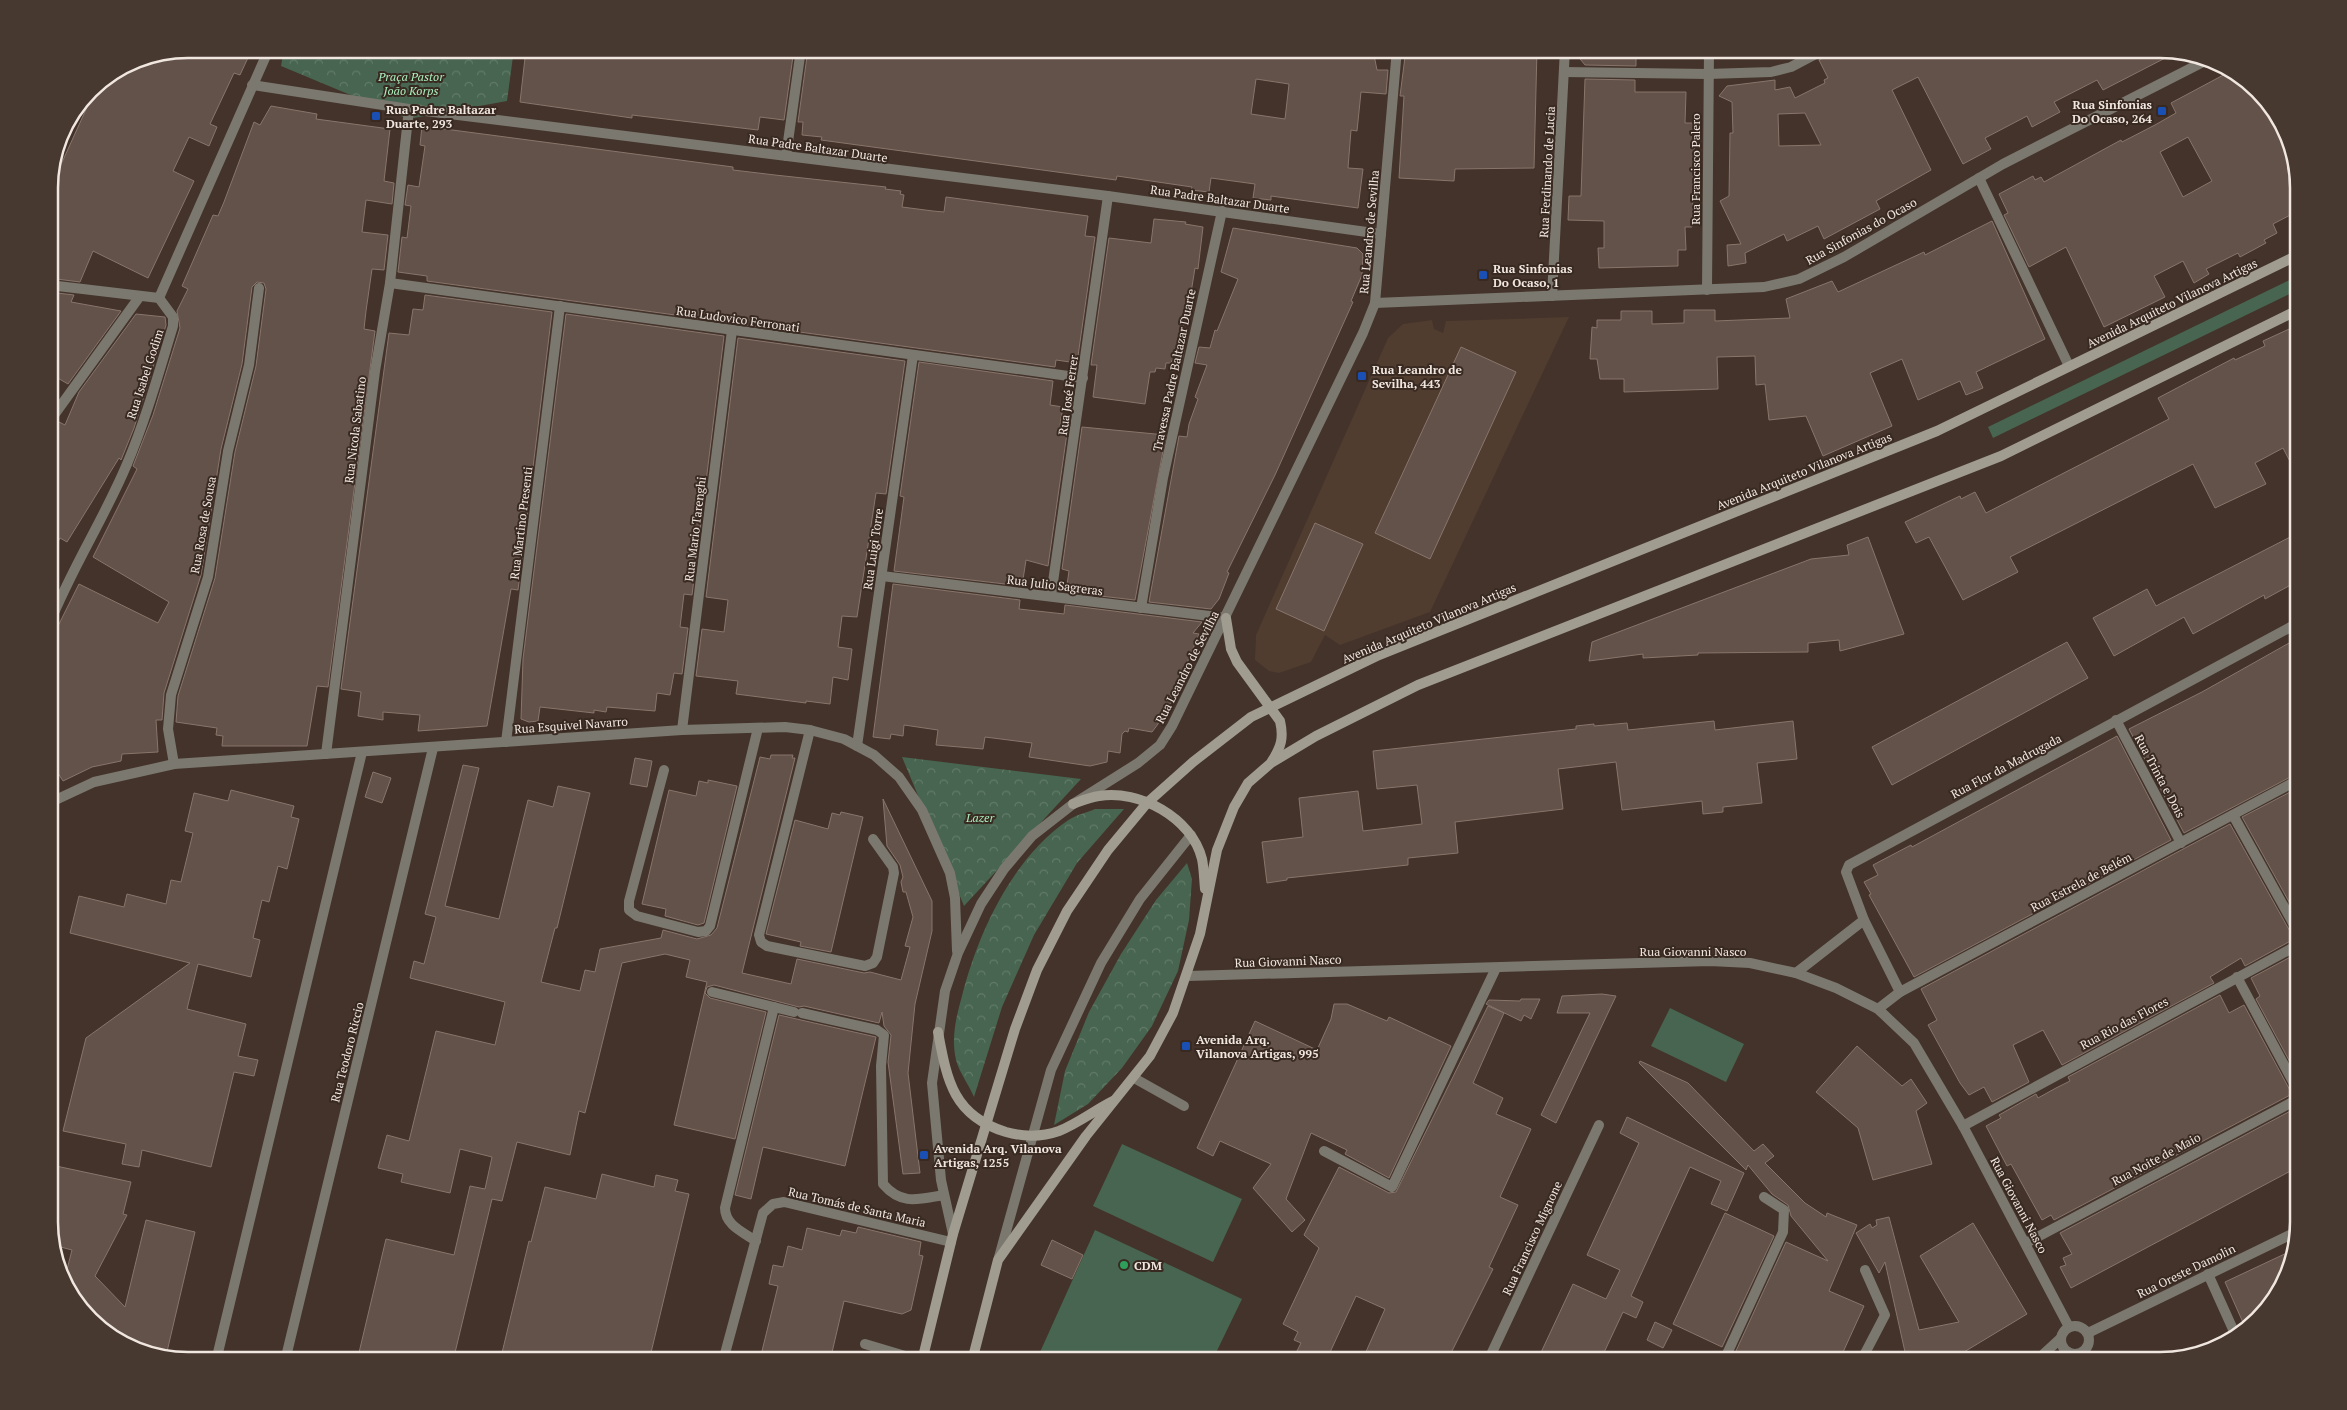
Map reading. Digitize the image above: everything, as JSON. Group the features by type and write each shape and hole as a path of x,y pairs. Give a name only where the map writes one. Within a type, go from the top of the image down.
{"main road":[{"name":"Avenida Arquiteto Vilanova Artigas","path":"924,1352 952,1238 1001,1081 1015,1029 1037,970 1067,911 1108,850 1147,802 1251,717 1379,655 1937,431 2289,259"},
{"path":"974,1352 998,1260 1066,1164 1150,1056 1173,1013 1188,976 1200,934 1217,850 1234,808 1248,783 1271,763 1346,720 1418,685 2001,456 2289,314"},
{"path":"1226,618 1231,649 1237,662 1280,722 1283,733 1281,748 1271,763"},
{"path":"1073,804 1100,796 1122,796 1147,802 1180,821 1191,835 1202,858 1206,898"},
{"path":"938,1032 945,1072 955,1093 971,1115 986,1126 1032,1137 1059,1131 1118,1098"}],"street":[{"path":"58,286 159,298 265,58"},
{"path":"786,156 800,58"},
{"name":"Rua Leandro de Sevilha","path":"952,1238 941,1180 932,1083 945,991 958,953 981,904 1004,869 1032,836 1073,804 1138,764 1160,745 1172,726 1226,618 1364,333 1375,303 1396,58"},
{"name":"Rua Ferdinando de Lucia","path":"1552,296 1565,58"},
{"name":"Rua Francisco Palero","path":"1707,290 1709,58"},
{"path":"1564,72 1708,74 1771,72 1791,67 1808,58"},
{"name":"Rua Sinfonias do Ocaso","path":"1375,303 1764,287 1798,279 1844,257 1979,178 2200,64"},
{"name":"Rua Padre Baltazar Duarte","path":"252,84 409,109 1108,196 1381,234"},
{"name":"Rua Nicola Sabatino","path":"326,754 375,371 390,284 409,109"},
{"path":"1979,178 2069,366"},
{"name":"Rua José Ferrer","path":"1051,596 1084,378 1108,196"},
{"name":"Travessa Padre Baltazar Duarte","path":"1141,608 1163,478 1222,211"},
{"name":"Rua Ludovico Ferronati","path":"390,284 1084,378"},
{"name":"Rua Rosa de Sousa","path":"174,764 168,729 172,695 208,577 228,451 249,365 259,288"},
{"path":"58,410 140,296"},
{"name":"Rua Isabel Godim","path":"58,601 127,464 143,421 173,326 173,317 159,298"},
{"name":"Rua Martino Presenti","path":"506,742 560,306"},
{"name":"Rua Mario Tarenghi","path":"682,730 732,330"},
{"name":"Rua Luigi Torre","path":"857,746 912,355"},
{"name":"Rua Julio Sagreras","path":"882,576 1226,618"},
{"name":"Rua Flor da Madrugada","path":"1900,992 1864,920 1846,872 1849,865 2289,628"},
{"name":"Rua Trinta e Dois","path":"2116,720 2180,843"},
{"name":"Rua Esquivel Navarro","path":"58,796 94,782 174,764 682,730 785,727 810,730 857,746 874,755 899,777 926,818 950,873 955,898 958,953"},
{"path":"664,770 629,901 629,910 637,916 698,932 706,931 710,926 758,728"},
{"path":"810,730 759,934 761,942 767,946 865,966 873,963 878,957 894,873 893,867 873,839"},
{"name":"Rua Teodoro Riccio","path":"286,1352 433,748"},
{"path":"218,1352 362,752"},
{"name":"Rua Estrela de Belém","path":"1878,1009 1900,992 2290,784"},
{"path":"2233,814 2290,917"},
{"path":"998,1260 1051,1070 1101,963 1140,899 1191,835"},
{"path":"1796,973 1864,920"},
{"name":"Rua Rio das Flores","path":"1963,1126 2290,949"},
{"name":"Rua Giovanni Nasco","path":"1188,976 1710,961 1750,963 1796,973 1836,988 1878,1009 1914,1043 1963,1126 2069,1327"},
{"path":"1324,1151 1392,1187 1496,968"},
{"path":"2237,978 2290,1076"},
{"path":"712,992 877,1030 884,1035 881,1066 883,1184 891,1193 905,1200 944,1195"},
{"path":"756,1241 730,1223 725,1216 725,1208 774,1007"},
{"path":"1134,1078 1184,1106"},
{"name":"Rua Noite de Maio","path":"2026,1243 2290,1103"},
{"name":"Rua Francisco Mignone","path":"1492,1352 1599,1125"},
{"path":"1728,1352 1783,1232 1784,1210 1764,1197"},
{"name":"Rua Tomás de Santa Maria","path":"725,1352 763,1213 773,1204 784,1202 952,1238"},
{"name":"Rua Oreste Damolin","path":"2088,1333 2289,1236"},
{"path":"1865,1270 1885,1315 1866,1352"},
{"path":"2208,1274 2233,1330"},
{"path":"2046,1352 2061,1338 2069,1327 2082,1327 2088,1333 2086,1352"},
{"path":"2061,1338 2061,1344 2068,1352"},
{"path":"865,1344 892,1352"}],"shaded area":[{"path":"1569,317 1430,612 1340,645 1325,635 1311,662 1279,673 1269,671 1255,660 1256,635 1388,338 1403,324 1432,320 1434,329 1443,333 1446,321"}],"green space":[{"name":"Praça Pastor João Korps","path":"282,58 513,58 507,101 408,119 281,66"},
{"path":"2289,280 2289,294 1993,438 1988,427"},
{"name":"Lazer","path":"902,757 1081,779 964,906"},
{"path":"1095,809 1124,809 1077,863 1034,935 1002,1007 974,1097 957,1065 954,1036 960,1004 977,947 1000,899 1014,876 1030,856 1047,837 1067,821"},
{"path":"1187,863 1192,879 1189,920 1178,971 1152,1026 1122,1068 1088,1104 1054,1125 1065,1071 1089,1012 1121,954 1156,900"},
{"path":"1670,1008 1744,1044 1726,1082 1651,1046"},
{"path":"1122,1144 1242,1199 1213,1262 1093,1206"},
{"name":"CDM","path":"1095,1230 1242,1299 1216,1352 1040,1352"}],"building":[{"path":"248,58 240,75 234,73 210,124 217,127 209,146 189,137 173,171 194,181 148,278 93,251 80,282 58,279 59,168 89,103 108,84 122,75 145,64 170,59"},
{"path":"525,58 793,58 784,120 760,117 758,130 632,115 632,118 520,102"},
{"path":"807,58 1375,58 1377,70 1388,70 1386,94 1361,92 1357,131 1351,130 1348,168 1363,169 1358,208 1271,196 1271,200 1253,198 1255,184 1211,178 1209,192 1191,190 1192,187 1117,176 1116,180 821,140 822,137 802,135 803,122 798,122","holes":["1256,79 1289,84 1285,119 1251,114"]},
{"path":"1405,58 1537,58 1534,168 1455,169 1454,181 1399,178 1404,96 1400,96"},
{"path":"1579,58 1636,58 1636,66 1585,65"},
{"path":"1823,58 2165,58 2103,90 2097,80 2054,102 2060,112 2032,127 2027,116 1985,138 1991,149 1963,164 1918,77 1892,90 1931,170 1876,201 1880,209 1824,239 1818,226 1787,241 1784,234 1745,253 1746,263 1728,266 1727,245 1741,244 1720,201 1729,196 1730,133 1733,133 1732,102 1719,96 1727,86 1775,80 1775,90 1790,87 1795,98 1825,83 1824,80 1828,78 1819,60","holes":["1805,113 1821,145 1779,146 1778,114"]},
{"path":"2224,75 2245,90 2268,115 2283,145 2289,179 2289,216 2273,224 2277,233 2264,240 2266,243 2240,257 2238,253 2206,269 2209,274 2194,283 2183,261 2154,276 2165,297 2104,327 2066,247 2029,267 2004,215 2008,213 1999,194 2033,176 2035,180 2041,177 2044,182 2121,140 2122,142 2176,113 2171,103","holes":["2188,137 2212,181 2183,197 2160,152"]},
{"path":"1585,79 1635,80 1635,92 1686,92 1685,123 1695,123 1692,227 1685,227 1686,250 1678,250 1678,266 1599,268 1598,248 1604,248 1604,221 1568,220 1569,196 1581,196"},
{"path":"271,106 317,114 316,119 390,129 384,181 394,183 392,204 366,200 362,232 388,235 384,270 372,269 366,311 364,329 375,331 328,687 317,686 307,746 222,746 223,736 216,735 217,728 176,722 178,696 215,578 235,452 256,366 266,289 264,283 257,282 252,287 242,364 221,449 201,575 164,693 162,720 156,720 158,752 122,754 121,761 92,767 63,781 58,773 58,626 79,584 158,623 169,602 93,557 137,469 133,466 153,415 180,328 177,311 188,289 182,286 213,215 218,216 254,122 260,125"},
{"path":"422,126 733,167 733,170 886,187 885,189 901,191 900,194 904,195 902,207 944,212 946,197 1088,216 1085,236 1095,237 1077,363 1056,360 1055,367 427,281 427,276 398,272 402,237 407,238 411,206 405,205 408,185 419,187 425,146 420,145"},
{"path":"1154,219 1186,222 1185,224 1203,227 1198,269 1195,268 1179,344 1185,345 1182,361 1172,360 1171,363 1166,363 1165,369 1156,368 1155,372 1150,372 1145,404 1093,397 1097,365 1091,365 1109,238 1151,243"},
{"path":"1992,221 2045,339 1976,372 1983,388 1966,395 1960,381 1918,400 1902,359 1870,373 1892,426 1823,456 1806,416 1769,420 1765,384 1756,385 1755,356 1717,357 1718,389 1624,392 1624,379 1600,379 1597,359 1590,359 1592,327 1597,328 1597,320 1621,320 1621,311 1652,311 1652,324 1684,323 1684,310 1715,310 1715,321 1790,318 1786,299 1832,281 1838,292 1924,252 1925,255"},
{"path":"1233,228 1357,248 1363,254 1362,275 1351,301 1353,302 1275,475 1227,572 1229,573 1219,599 1211,609 1149,602 1179,436 1187,437 1189,424 1198,399 1195,397 1207,365 1195,363 1199,347 1210,348 1215,330 1217,331 1238,279 1221,272"},
{"path":"58,293 74,295 71,302 121,311 68,384 58,378"},
{"path":"425,295 552,312 518,590 511,589 487,726 418,731 420,715 383,712 383,720 358,716 361,692 341,689 389,333 409,335 413,309 423,310"},
{"path":"136,314 165,317 166,325 134,428 121,460 119,458 67,542 60,538 58,542 58,424 59,422 65,425 79,392"},
{"path":"566,314 724,336 692,595 684,594 680,627 688,628 682,674 674,673 670,695 657,693 655,711 607,707 606,712 594,710 594,713 540,707 538,721 529,722 521,719 523,659"},
{"path":"2289,329 2289,460 2283,448 2255,463 2266,484 2215,508 2193,464 2010,557 2018,572 1963,600 1929,537 1916,543 1905,522 1960,496 1961,499 1975,492 1986,513 2169,419 2158,398 2234,358 2235,360 2265,346 2263,341"},
{"path":"738,338 905,361 886,494 876,493 857,617 842,616 838,647 852,649 848,680 833,677 830,704 806,701 806,703 736,694 738,681 696,676 702,629 724,632 728,600 706,597"},
{"path":"1461,347 1516,372 1430,559 1375,533"},
{"path":"919,362 1053,381 1050,405 1063,407 1060,425 1068,426 1048,566 1026,560 1022,586 894,571 904,497 900,496"},
{"path":"1082,427 1166,435 1135,600 1066,592 1069,571 1062,569"},
{"path":"1315,523 1363,544 1324,631 1276,609"},
{"path":"1868,537 1904,634 1840,651 1839,640 1808,643 1808,652 1698,653 1698,655 1643,658 1643,654 1589,661 1592,642 1811,559 1849,555 1847,545"},
{"path":"2289,537 2289,586 2265,599 2264,595 2193,634 2184,617 2114,656 2093,618 2147,589 2156,606"},
{"path":"893,584 1020,600 1019,609 1064,614 1065,605 1202,622 1193,633 1199,634 1170,704 1166,704 1158,724 1152,732 1129,728 1128,732 1125,731 1122,734 1120,753 1108,751 1107,762 1090,766 1029,757 1032,743 985,737 983,749 936,745 938,730 904,725 903,736 891,734 890,739 873,737"},
{"path":"2067,642 2088,678 1892,785 1872,747"},
{"path":"2289,643 2290,777 2184,833 2129,729 2202,692"},
{"path":"1714,721 1715,730 1793,721 1797,759 1757,763 1762,803 1723,807 1723,812 1703,814 1702,801 1622,810 1616,762 1558,769 1563,809 1455,822 1458,853 1408,858 1408,865 1287,878 1287,880 1267,883 1262,842 1303,837 1299,798 1358,791 1363,831 1422,824 1417,785 1377,789 1373,751 1576,729 1576,726 1594,724 1594,726 1627,723 1628,730"},
{"path":"2117,736 2171,840 1914,977 1869,895 1871,894 1864,882 1878,875 1873,865 1911,845 1912,847"},
{"path":"771,755 793,755 792,758 795,758 742,973 791,984 797,959 864,973 870,972 901,980 910,947 905,946 913,917 906,892 903,892 901,882 903,877 900,865 887,846 883,799 932,901 932,931 915,1004 908,1073 920,1173 903,1174 888,1062 891,1035 884,1026 882,1012 879,1023 804,1006 799,1007 714,985 707,987 705,993 710,998 766,1012 735,1139 674,1125 707,982 686,977 690,960 665,954 622,963 585,1113 579,1111 570,1155 517,1142 502,1201 492,1199 455,1352 359,1352 386,1239 454,1255 470,1186 485,1189 492,1157 460,1149 450,1193 401,1182 403,1174 378,1168 387,1135 409,1141 436,1031 495,1045 505,1002 410,978 414,961 424,964 436,917 425,914 463,765 479,768 445,906 499,919 528,800 553,807 558,786 590,793 557,928 555,928 541,982 580,991 585,970 595,972 600,949 661,938 663,930 697,939 711,935 717,928 760,757 770,759"},
{"path":"635,758 652,761 647,787 630,784"},
{"path":"373,772 391,778 382,803 365,797"},
{"path":"708,780 737,786 704,923 698,925 665,916 666,909 642,904 669,790 696,796 699,781 708,783"},
{"path":"231,790 294,806 291,817 299,819 287,869 278,866 269,902 262,900 253,938 260,940 251,977 198,964 187,1009 246,1024 238,1056 258,1060 254,1076 234,1072 211,1167 142,1150 139,1167 122,1164 126,1144 63,1131 86,1038 190,963 70,933 79,896 124,907 127,894 166,904 171,880 181,882 193,833 185,831 194,793 228,801"},
{"path":"2290,792 2290,903 2242,817"},
{"path":"841,812 863,817 831,952 800,946 801,942 766,934 795,820 828,829 832,813 840,815"},
{"path":"2230,824 2290,931 2290,941 2245,966 2241,958 2210,977 2214,983 2062,1065 2043,1030 2013,1045 2029,1082 1992,1102 1984,1087 1969,1095 1960,1083 1928,1025 1937,1020 1921,989"},
{"path":"2290,957 2290,1062 2256,999 2260,996 2251,978"},
{"path":"1602,994 1616,996 1556,1123 1541,1115 1590,1013 1557,1013 1562,996"},
{"path":"2220,995 2229,1013 2244,1005 2290,1090 2290,1095 2054,1220 2051,1215 2042,1220 2011,1164 2007,1166 1986,1126 2001,1118 1999,1115 2036,1094 2038,1098 2070,1081 2068,1077"},
{"path":"1521,999 1540,999 1531,1019 1524,1015 1521,1021 1486,1004 1489,1000 1520,1001"},
{"path":"1334,1004 1347,1004 1387,1021 1389,1017 1451,1046 1389,1178 1345,1154 1347,1150 1311,1133 1286,1199 1305,1220 1292,1232 1253,1188 1271,1164 1220,1141 1213,1156 1197,1148 1255,1021 1317,1050 1331,1019"},
{"path":"1488,1006 1504,1013 1473,1083 1503,1098 1496,1114 1531,1129 1500,1197 1518,1205 1489,1267 1493,1269 1452,1352 1366,1352 1385,1309 1356,1296 1330,1352 1296,1352 1301,1343 1294,1340 1298,1332 1283,1324 1319,1248 1304,1235 1339,1167 1389,1193 1396,1192"},
{"path":"779,1015 876,1037 845,1166 763,1147 751,1199 735,1195"},
{"path":"1857,1046 1902,1086 1911,1079 1927,1103 1916,1111 1932,1164 1873,1180 1858,1128 1816,1092"},
{"path":"1640,1061 1688,1083 1754,1151 1763,1144 1774,1156 1765,1163 1805,1203 1826,1217 1827,1213 1857,1225 1829,1291 1864,1306 1843,1352 1735,1352 1786,1242 1828,1261 1791,1216 1788,1205 1772,1194 1748,1165 1746,1170 1639,1063"},
{"path":"2290,1111 2290,1171 2071,1288 2060,1267 2066,1265 2063,1258 2072,1254 2060,1233"},
{"path":"1627,1117 1744,1173 1727,1211 1711,1204 1721,1181 1690,1167 1631,1296 1643,1302 1636,1318 1623,1312 1604,1352 1541,1352 1573,1284 1606,1299 1620,1270 1587,1255 1639,1143 1620,1133"},
{"path":"58,1166 131,1182 123,1214 127,1215 95,1276 125,1307 146,1220 195,1232 167,1351 137,1343 108,1326 95,1315 79,1295 67,1271 72,1250 60,1247"},
{"path":"602,1174 654,1187 656,1175 678,1180 675,1191 689,1194 651,1352 502,1352 529,1241 531,1242 545,1187 596,1199"},
{"path":"1725,1213 1774,1236 1722,1347 1673,1324"},
{"path":"1889,1217 1919,1330 1959,1322 1920,1256 1973,1223 2027,1314 1964,1352 1905,1352 1885,1262 1879,1273 1856,1233 1870,1224 1872,1228 1877,1225 1876,1220"},
{"path":"858,1227 921,1242 919,1255 923,1256 911,1310 902,1314 844,1301 832,1352 762,1351 778,1286 769,1284 773,1265 783,1267 788,1246 802,1250 807,1228 840,1236 842,1230 856,1233"},
{"path":"1052,1240 1083,1255 1072,1279 1041,1265"},
{"path":"2286,1254 2280,1273 2272,1288 2263,1302 2243,1323 2225,1282"},
{"path":"1655,1322 1672,1330 1663,1348 1647,1340"}],"place":[{"name":"Rua Sinfonias Do Ocaso, 264","path":"2162,111"},
{"name":"Rua Padre Baltazar Duarte, 293","path":"376,116"},
{"name":"Rua Sinfonias Do Ocaso, 1","path":"1483,275"},
{"name":"Rua Leandro de Sevilha, 443","path":"1362,376"},
{"name":"Avenida Arq. Vilanova Artigas, 995","path":"1186,1046"},
{"name":"Avenida Arq. Vilanova Artigas, 1255","path":"924,1155"},
{"name":"CDM","path":"1124,1265"}]}
